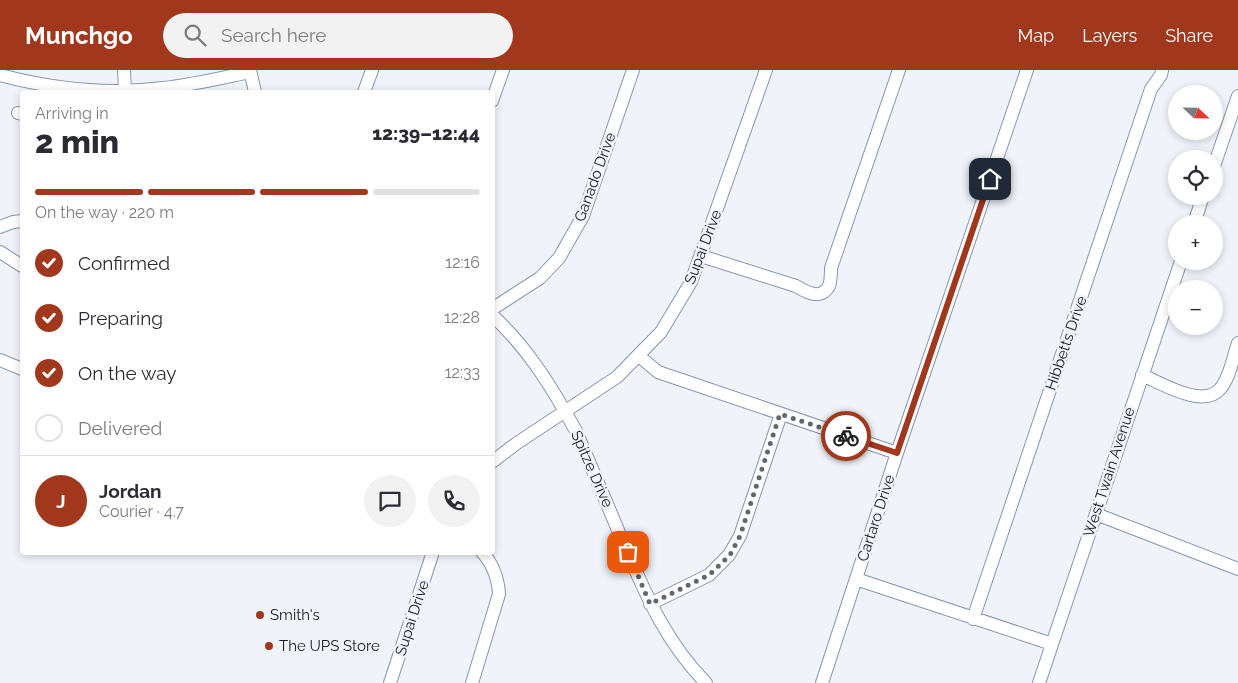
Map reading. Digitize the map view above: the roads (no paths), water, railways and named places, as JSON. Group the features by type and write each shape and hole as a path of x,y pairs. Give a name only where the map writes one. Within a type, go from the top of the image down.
{"street":[{"path":"124,70 125,90"},
{"path":"365,90 372,70"},
{"path":"495,93 503,70"},
{"name":"Supai Drive","path":"495,460 617,377 660,332 691,282 702,256 766,70"},
{"path":"702,256 796,286 807,294 820,293 829,286 831,268 899,70"},
{"name":"Cartaro Drive","path":"822,683 897,453 1027,70"},
{"name":"Hibbetts Drive","path":"973,619 1151,89 1161,75 1162,70"},
{"path":"0,75 34,84 76,90 125,90 163,88 250,71 255,90"},
{"name":"Ganado Drive","path":"495,307 540,278 559,258 583,216 630,71"},
{"path":"1219,150 1238,96"},
{"path":"0,227 20,221"},
{"path":"0,252 20,265"},
{"name":"West Twain Avenue","path":"1038,683 1178,270"},
{"name":"Spitze Drive","path":"495,318 523,348 546,379 576,431 650,604 688,664 706,683"},
{"path":"1142,375 1192,396 1201,398 1211,396 1220,390 1225,381 1238,343"},
{"path":"639,356 658,372 897,453"},
{"path":"0,360 20,368"},
{"path":"650,604 709,575 730,555 740,536 780,414"},
{"path":"1096,514 1238,569"},
{"name":"Supai Drive","path":"390,683 432,555"},
{"path":"472,683 500,594 498,581 490,560 485,555"},
{"path":"856,579 1052,644"}],"place":[{"name":"Smith's","path":"260,615"},
{"name":"The UPS Store","path":"269,646"}]}
